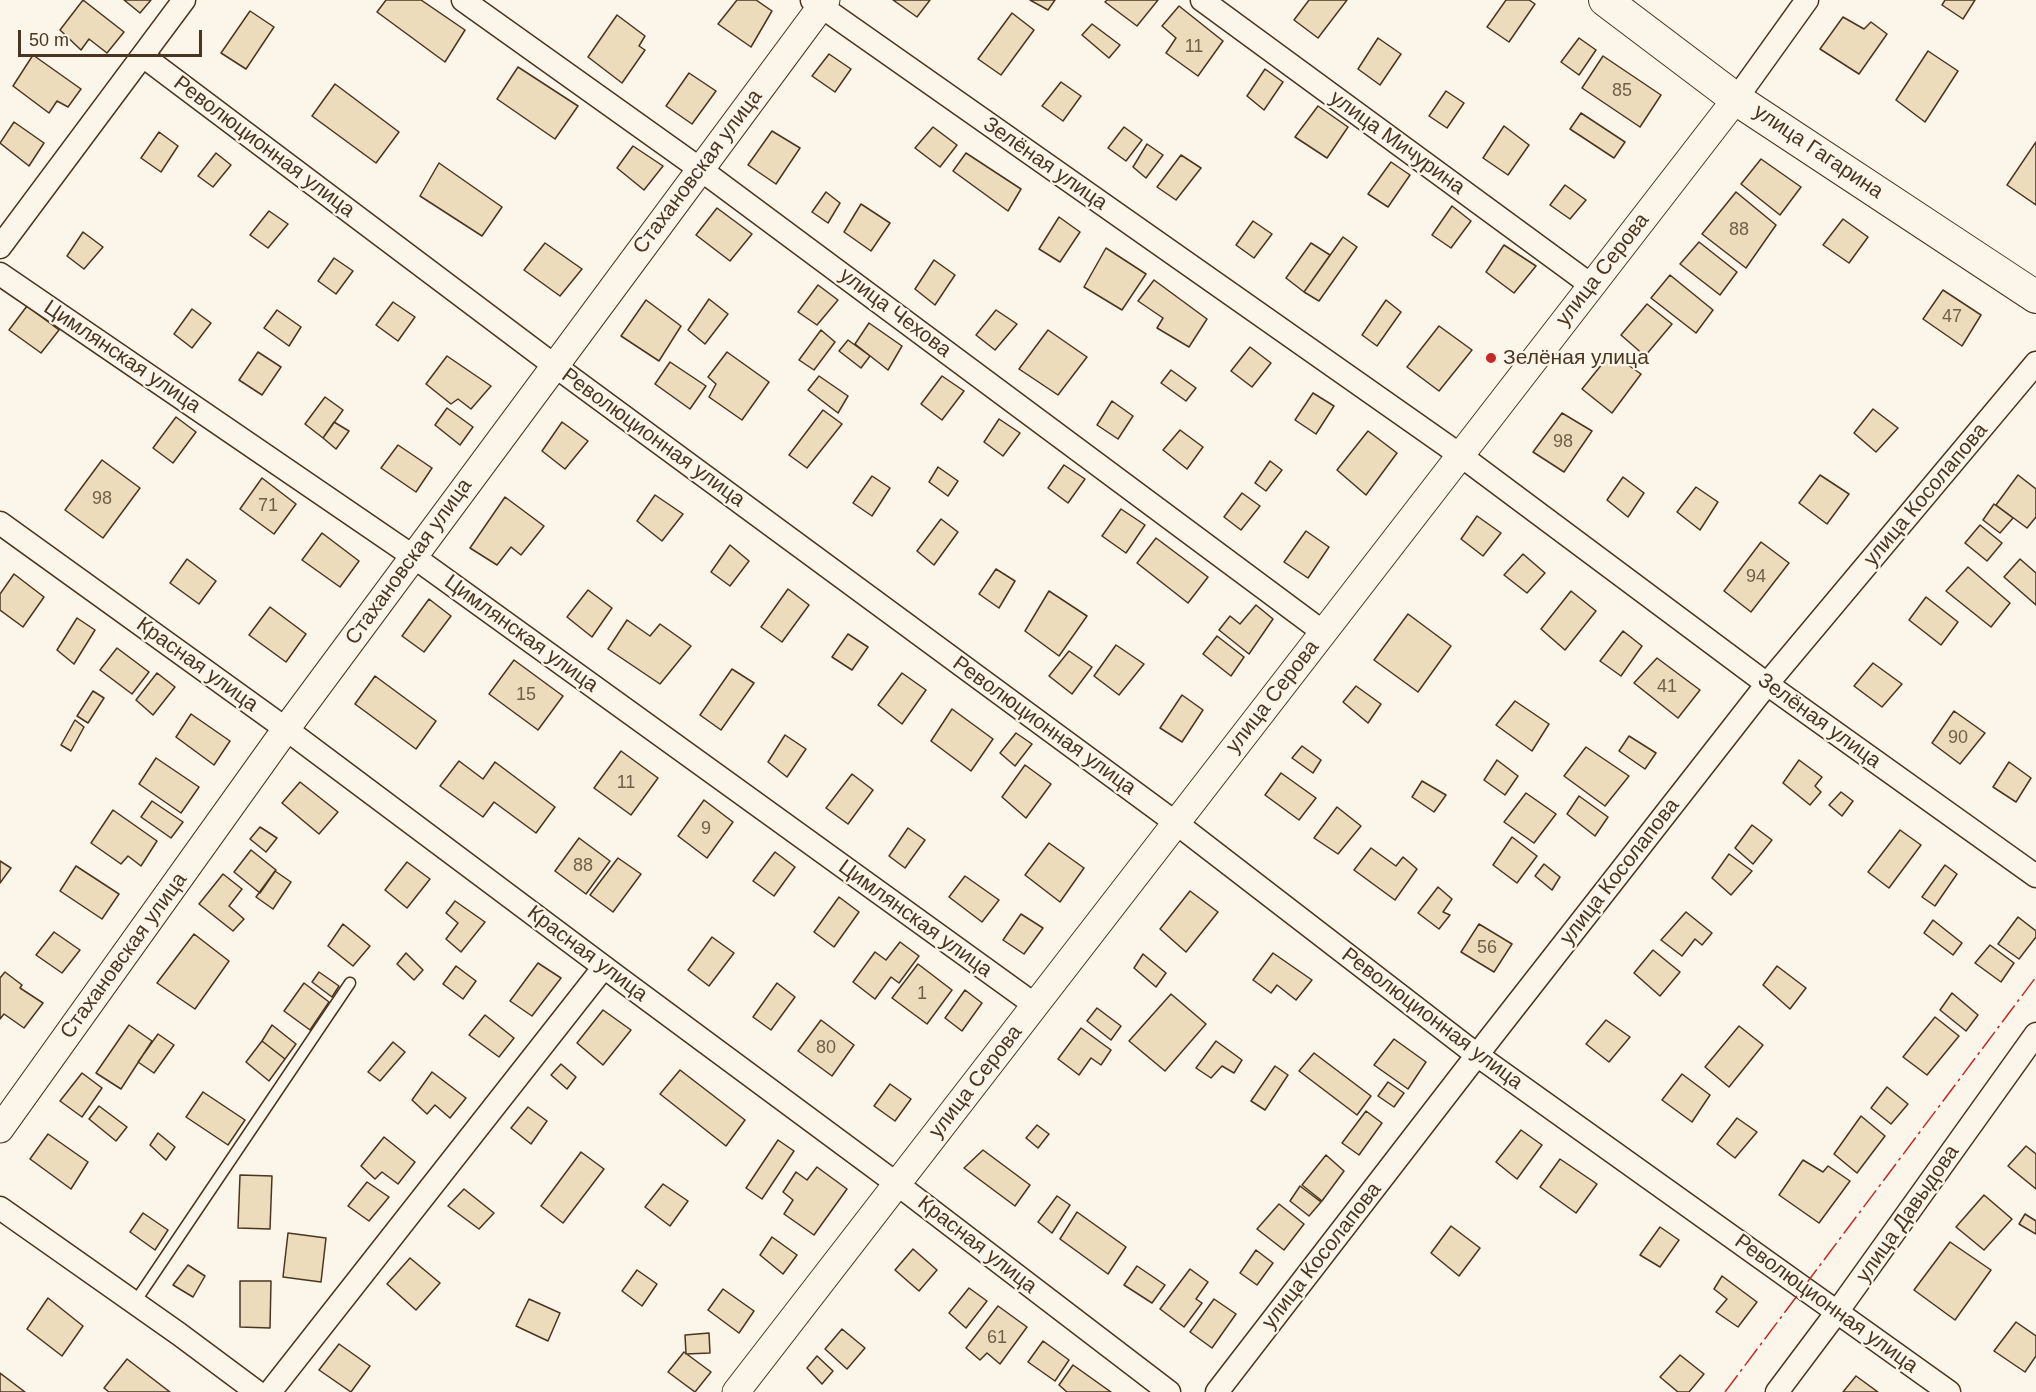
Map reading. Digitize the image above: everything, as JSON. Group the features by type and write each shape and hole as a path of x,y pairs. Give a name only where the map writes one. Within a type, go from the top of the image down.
{"main road":[{"name":"улица Гагарина","path":"1605,0 1736,99 2036,297"}],"street":[{"path":"0,247 184,0"},
{"name":"улица Чехова","path":"462,0 700,169 1323,632"},
{"name":"улица Мичурина","path":"1203,0 1591,285"},
{"name":"улица Серова","path":"736,1392 1736,99 1807,0"},
{"name":"Стахановская улица","path":"0,1130 286,729 700,169 820,2"},
{"name":"Зелёная улица","path":"820,2 1460,455 1767,684 2036,876"},
{"name":"Революционная улица","path":"143,56 555,366 1176,823 1477,1055 1949,1392"},
{"name":"Цимлянская улица","path":"0,274 414,557 1035,1005"},
{"name":"улица Косолапова","path":"1217,1392 1767,684 2036,363"},
{"name":"Красная улица","path":"0,523 286,729 897,1184 1169,1392"},
{"path":"270,1392 604,967"},
{"name":"улица Давыдова","path":"1777,1392 1838,1312 2036,1034"},
{"path":"0,1208 135,1302 257,1392"}],"lane":[{"path":"135,1302 350,983"}],"building":[{"path":"83,0 124,32 107,53 89,39 81,50 60,30"},
{"path":"124,0 151,0 140,13"},
{"path":"386,0 421,0 465,30 445,62 377,12"},
{"path":"737,0 756,0 772,11 751,47 718,24"},
{"path":"893,0 930,0 917,17"},
{"path":"1030,0 1055,0 1048,10"},
{"path":"1107,0 1158,0 1137,26 1105,2"},
{"path":"1309,0 1347,0 1318,38 1294,20"},
{"path":"1506,0 1529,0 1535,4 1509,42 1487,27"},
{"path":"1945,0 1975,0 1963,19 1942,5"},
{"path":"1179,6 1223,41 1198,76 1166,53 1176,38 1162,26"},
{"path":"250,11 274,27 246,69 221,53"},
{"path":"1012,13 1034,30 1001,75 978,59"},
{"path":"617,15 645,36 639,46 645,50 622,83 588,57"},
{"path":"1843,17 1864,29 1871,22 1887,34 1859,74 1820,49"},
{"path":"1092,24 1120,45 1109,58 1082,35"},
{"path":"1378,38 1401,54 1380,85 1358,69"},
{"path":"1579,38 1596,50 1579,75 1561,62"},
{"path":"1928,51 1958,71 1925,122 1896,100"},
{"path":"829,54 851,69 835,92 812,76"},
{"path":"33,55 81,89 68,107 57,101 49,113 13,86"},
{"path":"1603,56 1661,95 1640,127 1582,88"},
{"path":"518,67 578,106 555,139 497,99"},
{"path":"1265,69 1283,82 1264,110 1247,96"},
{"path":"689,73 716,91 692,124 666,106"},
{"path":"1061,82 1081,96 1063,121 1042,106"},
{"path":"335,84 399,132 376,163 312,116"},
{"path":"1446,91 1464,103 1447,128 1429,116"},
{"path":"1318,106 1348,127 1327,158 1295,137"},
{"path":"1581,113 1625,142 1614,158 1570,129"},
{"path":"14,122 44,143 29,166 0,143"},
{"path":"1504,126 1529,145 1508,175 1483,158"},
{"path":"933,127 957,145 940,167 915,148"},
{"path":"1124,127 1142,140 1126,161 1108,148"},
{"path":"772,131 800,148 776,184 748,165"},
{"path":"159,132 178,146 161,172 141,158"},
{"path":"2036,142 2036,205 2007,185"},
{"path":"1147,144 1163,155 1146,178 1133,167"},
{"path":"633,146 663,166 644,190 617,168"},
{"path":"216,153 231,165 213,187 198,176"},
{"path":"966,153 1021,189 1008,211 953,171"},
{"path":"1181,155 1201,168 1176,200 1157,187"},
{"path":"1761,159 1801,187 1780,215 1741,184"},
{"path":"1391,162 1410,175 1388,207 1368,194"},
{"path":"439,163 502,207 482,236 420,196"},
{"path":"1565,185 1586,200 1570,219 1550,205"},
{"path":"826,192 840,203 828,223 812,212"},
{"path":"1736,192 1776,225 1746,268 1702,234"},
{"path":"861,204 890,223 871,251 844,232"},
{"path":"1452,206 1471,221 1451,248 1432,235"},
{"path":"717,208 752,234 730,261 696,235"},
{"path":"269,211 288,224 268,248 250,235"},
{"path":"1059,217 1080,232 1060,262 1039,249"},
{"path":"1843,219 1868,237 1849,263 1823,245"},
{"path":"1253,221 1272,234 1254,258 1236,245"},
{"path":"83,232 103,247 84,269 67,256"},
{"path":"1343,237 1357,247 1319,301 1304,292"},
{"path":"1699,242 1737,272 1720,295 1680,264"},
{"path":"545,243 582,269 560,296 524,270"},
{"path":"1311,243 1330,255 1304,292 1286,278"},
{"path":"1504,245 1536,266 1514,293 1486,272"},
{"path":"1106,248 1146,274 1122,310 1084,287"},
{"path":"334,258 353,271 336,294 318,281"},
{"path":"934,260 955,275 935,305 915,289"},
{"path":"1670,275 1713,310 1696,333 1651,298"},
{"path":"1154,280 1207,319 1189,347 1157,328 1163,318 1138,301"},
{"path":"818,285 838,300 817,325 798,312"},
{"path":"1943,290 1981,315 1962,346 1923,319"},
{"path":"709,299 728,314 705,344 688,330"},
{"path":"646,300 681,326 659,361 621,336"},
{"path":"1386,300 1401,312 1377,346 1362,335"},
{"path":"393,302 415,317 398,341 376,325"},
{"path":"1647,304 1672,324 1645,356 1621,335"},
{"path":"27,306 59,330 41,353 9,330"},
{"path":"192,309 211,323 192,348 174,334"},
{"path":"277,310 301,327 289,346 264,328"},
{"path":"996,310 1017,324 995,350 976,335"},
{"path":"869,323 902,346 888,370 855,344"},
{"path":"1439,326 1472,350 1439,391 1407,367"},
{"path":"821,330 835,342 814,370 799,360"},
{"path":"1048,330 1087,357 1058,395 1019,369"},
{"path":"848,340 870,356 861,368 839,351"},
{"path":"1250,347 1271,363 1252,387 1231,371"},
{"path":"258,352 281,367 262,395 239,380"},
{"path":"727,352 769,382 742,420 709,397 716,384 708,377"},
{"path":"1611,353 1641,374 1612,413 1582,389"},
{"path":"447,356 491,386 471,409 458,399 451,404 426,384"},
{"path":"670,362 706,386 690,409 655,384"},
{"path":"1171,370 1196,388 1186,401 1161,383"},
{"path":"819,376 848,396 838,413 808,390"},
{"path":"942,376 964,391 942,420 921,404"},
{"path":"1313,393 1334,406 1316,434 1295,420"},
{"path":"325,397 343,410 323,438 305,424"},
{"path":"1112,401 1133,416 1118,439 1097,425"},
{"path":"447,408 473,427 460,445 435,425"},
{"path":"1873,409 1898,428 1876,452 1854,433"},
{"path":"823,410 842,424 807,468 789,455"},
{"path":"1562,413 1592,431 1564,472 1533,452"},
{"path":"176,417 196,432 173,463 153,448"},
{"path":"999,419 1020,433 1003,456 984,442"},
{"path":"334,422 349,431 336,449 323,438"},
{"path":"562,422 588,441 565,469 542,451"},
{"path":"1180,430 1203,447 1187,469 1163,450"},
{"path":"1368,431 1397,453 1366,495 1337,470"},
{"path":"398,445 432,468 416,492 381,468"},
{"path":"102,460 140,488 103,538 65,510"},
{"path":"1270,461 1282,470 1266,491 1255,483"},
{"path":"1064,465 1085,479 1068,503 1048,488"},
{"path":"938,467 958,481 948,496 929,482"},
{"path":"1820,475 1849,494 1827,524 1799,503"},
{"path":"2018,475 2036,489 2036,517 2027,528 1996,505"},
{"path":"872,476 890,488 872,516 853,503"},
{"path":"1623,477 1644,493 1628,517 1607,500"},
{"path":"262,478 296,504 274,534 240,509"},
{"path":"1696,487 1718,502 1700,530 1677,512"},
{"path":"1242,493 1260,506 1241,530 1224,517"},
{"path":"655,495 683,514 662,541 637,521"},
{"path":"505,497 544,526 521,555 511,547 497,565 470,548"},
{"path":"1994,504 2013,518 2000,533 1983,520"},
{"path":"1121,509 1145,525 1126,553 1102,536"},
{"path":"1477,516 1501,533 1483,556 1461,539"},
{"path":"941,519 958,532 934,565 917,551"},
{"path":"1980,525 2002,543 1987,561 1965,543"},
{"path":"1306,531 1329,547 1308,578 1284,562"},
{"path":"322,533 359,561 340,587 302,560"},
{"path":"1156,538 1208,577 1188,603 1137,563"},
{"path":"1761,542 1789,563 1751,612 1724,591"},
{"path":"730,545 749,561 730,586 711,572"},
{"path":"1523,554 1545,573 1527,593 1504,575"},
{"path":"187,559 216,581 199,604 170,583"},
{"path":"2020,559 2036,573 2036,605 2004,577"},
{"path":"1968,567 2010,603 1991,627 1946,591"},
{"path":"996,569 1015,581 999,608 979,594"},
{"path":"14,574 44,597 23,627 0,610 0,594"},
{"path":"788,589 809,605 782,642 761,627"},
{"path":"588,590 612,608 592,637 567,617"},
{"path":"1049,591 1087,616 1059,656 1025,631"},
{"path":"1571,591 1596,611 1565,650 1541,629"},
{"path":"1926,597 1958,622 1941,645 1909,620"},
{"path":"429,599 451,616 424,652 402,636"},
{"path":"1256,605 1273,619 1249,654 1219,630 1230,616 1240,624"},
{"path":"270,607 306,634 286,662 249,635"},
{"path":"1408,614 1451,646 1418,692 1374,660"},
{"path":"77,618 95,630 74,664 57,650"},
{"path":"627,620 650,636 660,624 691,646 660,684 608,649"},
{"path":"1623,631 1642,646 1621,676 1600,661"},
{"path":"848,634 868,647 852,670 832,657"},
{"path":"1217,636 1244,657 1231,676 1203,654"},
{"path":"1116,645 1144,664 1119,695 1094,676"},
{"path":"117,648 149,672 132,694 100,670"},
{"path":"1069,651 1092,667 1072,694 1049,676"},
{"path":"1657,658 1700,690 1678,718 1634,683"},
{"path":"514,660 563,696 538,730 489,694"},
{"path":"1873,663 1902,684 1882,707 1854,686"},
{"path":"732,669 754,683 721,730 700,715"},
{"path":"157,673 175,687 153,715 136,700"},
{"path":"902,673 926,690 902,724 878,705"},
{"path":"375,676 436,721 416,749 355,704"},
{"path":"1356,686 1381,704 1368,723 1343,702"},
{"path":"93,691 104,698 88,723 77,716"},
{"path":"1182,695 1203,710 1182,742 1160,728"},
{"path":"1515,701 1549,724 1532,751 1496,725"},
{"path":"952,709 993,739 971,771 931,741"},
{"path":"1954,711 1985,733 1960,764 1932,743"},
{"path":"191,714 230,741 214,765 176,737"},
{"path":"75,720 84,727 71,751 61,745"},
{"path":"1016,733 1032,744 1015,766 1000,753"},
{"path":"785,735 806,749 787,777 768,762"},
{"path":"1629,736 1656,753 1645,769 1619,751"},
{"path":"1302,746 1321,760 1313,773 1292,758"},
{"path":"1586,747 1629,776 1605,806 1564,776"},
{"path":"621,751 658,778 631,815 594,788"},
{"path":"156,758 199,787 181,813 139,784"},
{"path":"1497,760 1518,776 1505,795 1484,780"},
{"path":"1799,760 1822,777 1815,786 1821,792 1810,805 1783,783"},
{"path":"459,761 483,779 495,762 555,807 536,833 494,802 483,817 440,786"},
{"path":"2009,762 2031,778 2016,802 1993,787"},
{"path":"1025,765 1051,784 1026,818 1002,797"},
{"path":"1281,773 1316,798 1299,820 1265,795"},
{"path":"852,774 873,790 848,824 826,808"},
{"path":"1422,781 1446,795 1434,812 1412,797"},
{"path":"300,782 338,812 319,834 282,803"},
{"path":"1841,792 1853,801 1842,816 1829,805"},
{"path":"1526,793 1556,814 1534,843 1504,822"},
{"path":"1579,796 1608,817 1595,836 1567,814"},
{"path":"704,800 733,822 707,858 678,836"},
{"path":"152,801 183,822 171,838 141,817"},
{"path":"1337,807 1361,826 1338,854 1314,838"},
{"path":"113,810 157,841 141,866 128,856 121,864 91,843"},
{"path":"1752,825 1772,840 1753,864 1735,848"},
{"path":"260,827 277,838 266,852 250,839"},
{"path":"908,828 925,840 905,868 889,856"},
{"path":"1900,830 1921,845 1889,888 1868,872"},
{"path":"1512,837 1537,856 1517,883 1493,865"},
{"path":"579,838 610,861 586,894 555,871"},
{"path":"1049,843 1084,868 1060,902 1025,875"},
{"path":"1371,848 1396,866 1403,857 1417,869 1395,900 1354,870"},
{"path":"251,850 276,870 260,893 234,872"},
{"path":"775,852 795,867 774,896 753,881"},
{"path":"1729,854 1752,871 1731,895 1712,878"},
{"path":"618,858 641,874 613,912 590,895"},
{"path":"0,861 11,868 0,883"},
{"path":"407,862 430,879 407,908 385,890"},
{"path":"1544,864 1560,877 1552,890 1535,876"},
{"path":"1945,865 1957,874 1935,906 1922,897"},
{"path":"76,866 119,894 102,919 60,891"},
{"path":"275,871 291,882 273,909 256,897"},
{"path":"223,874 242,889 229,906 244,919 233,931 199,904"},
{"path":"965,876 999,900 982,922 949,897"},
{"path":"1438,887 1452,899 1443,912 1450,915 1439,929 1418,913"},
{"path":"1190,891 1218,912 1186,952 1160,929"},
{"path":"839,897 859,912 834,947 814,932"},
{"path":"455,901 485,922 461,952 446,939 458,923 446,913"},
{"path":"1686,912 1712,933 1702,945 1695,939 1682,956 1661,940"},
{"path":"1021,914 1043,928 1024,954 1003,940"},
{"path":"2018,917 2036,931 2036,937 2019,959 1998,944"},
{"path":"1933,920 1962,943 1953,955 1924,933"},
{"path":"343,924 370,946 353,966 328,946"},
{"path":"1479,924 1512,944 1494,972 1461,952"},
{"path":"54,932 80,950 62,973 36,955"},
{"path":"194,934 229,961 195,1009 157,983"},
{"path":"712,937 734,953 709,986 688,970"},
{"path":"900,942 919,956 899,983 891,977 875,999 853,982 875,952 886,960"},
{"path":"1990,945 2014,963 2001,982 1975,963"},
{"path":"1653,950 1680,972 1660,996 1634,973"},
{"path":"406,953 423,970 414,980 397,964"},
{"path":"1273,953 1312,980 1296,1000 1277,985 1271,993 1253,980"},
{"path":"1143,954 1166,973 1156,987 1134,968"},
{"path":"538,963 561,978 532,1016 510,1001"},
{"path":"918,964 952,990 927,1024 892,998"},
{"path":"456,966 476,981 463,999 443,984"},
{"path":"1777,966 1806,988 1790,1009 1763,985"},
{"path":"5,972 22,985 20,988 43,1003 24,1028 4,1014 0,1019 0,978"},
{"path":"319,972 339,986 332,997 312,982"},
{"path":"304,983 329,1002 310,1030 284,1011"},
{"path":"777,983 795,997 771,1030 753,1017"},
{"path":"965,990 982,1003 962,1031 945,1018"},
{"path":"1952,993 1978,1015 1966,1031 1940,1010"},
{"path":"1171,994 1206,1024 1165,1071 1129,1041"},
{"path":"1097,1008 1121,1026 1111,1040 1087,1021"},
{"path":"603,1010 631,1030 603,1065 577,1043"},
{"path":"485,1015 514,1038 499,1057 469,1035"},
{"path":"1935,1017 1959,1036 1927,1075 1903,1057"},
{"path":"821,1020 854,1045 832,1076 798,1051"},
{"path":"1606,1020 1630,1037 1609,1062 1586,1044"},
{"path":"129,1025 152,1041 121,1089 96,1073"},
{"path":"272,1025 296,1044 285,1059 262,1041"},
{"path":"1739,1026 1763,1045 1729,1087 1705,1067"},
{"path":"1081,1028 1111,1050 1101,1065 1091,1058 1079,1075 1058,1059"},
{"path":"158,1034 174,1045 154,1073 138,1062"},
{"path":"1394,1039 1426,1062 1408,1089 1374,1065"},
{"path":"262,1041 285,1059 269,1081 246,1062"},
{"path":"1216,1041 1242,1060 1234,1073 1222,1066 1211,1078 1196,1068"},
{"path":"393,1042 405,1052 380,1081 368,1072"},
{"path":"1314,1053 1371,1096 1357,1115 1299,1071"},
{"path":"561,1064 576,1077 567,1089 551,1075"},
{"path":"1275,1066 1288,1075 1265,1110 1251,1101"},
{"path":"680,1070 745,1120 726,1146 660,1094"},
{"path":"432,1072 466,1098 450,1118 435,1105 427,1114 412,1100"},
{"path":"82,1073 102,1088 82,1117 60,1101"},
{"path":"1682,1074 1710,1095 1692,1122 1662,1100"},
{"path":"1388,1082 1404,1093 1394,1107 1378,1096"},
{"path":"890,1084 911,1099 895,1121 874,1106"},
{"path":"1887,1087 1908,1104 1891,1124 1871,1108"},
{"path":"203,1092 245,1120 228,1145 186,1117"},
{"path":"99,1106 127,1127 116,1141 89,1119"},
{"path":"528,1107 547,1121 531,1144 511,1128"},
{"path":"1366,1111 1382,1123 1359,1155 1342,1143"},
{"path":"1861,1116 1885,1136 1857,1173 1834,1154"},
{"path":"1737,1118 1757,1132 1735,1158 1717,1144"},
{"path":"1037,1125 1049,1134 1038,1148 1026,1138"},
{"path":"1521,1130 1542,1145 1517,1179 1496,1162"},
{"path":"158,1133 175,1147 166,1160 150,1145"},
{"path":"48,1134 88,1162 71,1189 30,1159"},
{"path":"384,1137 415,1162 398,1184 382,1172 375,1179 361,1166"},
{"path":"778,1140 794,1151 762,1199 746,1188"},
{"path":"2026,1146 2036,1154 2036,1189 2008,1166"},
{"path":"983,1150 1030,1185 1015,1206 964,1168"},
{"path":"581,1152 604,1169 563,1223 541,1206"},
{"path":"1326,1155 1344,1171 1322,1201 1302,1185"},
{"path":"1560,1159 1597,1184 1576,1213 1540,1187"},
{"path":"1803,1160 1823,1172 1828,1166 1850,1181 1819,1223 1779,1195"},
{"path":"817,1167 847,1189 814,1235 784,1214 793,1200 783,1192 796,1172 807,1180"},
{"path":"240,1175 272,1176 270,1229 238,1228"},
{"path":"367,1182 389,1197 369,1221 348,1206"},
{"path":"663,1184 688,1201 670,1226 645,1207"},
{"path":"1300,1186 1321,1202 1309,1216 1290,1201"},
{"path":"464,1189 494,1213 479,1229 448,1206"},
{"path":"1984,1195 2012,1219 1984,1250 1956,1227"},
{"path":"1057,1196 1070,1205 1052,1233 1038,1222"},
{"path":"1279,1204 1304,1224 1284,1250 1257,1229"},
{"path":"1077,1212 1126,1247 1108,1274 1060,1239"},
{"path":"143,1213 168,1230 155,1250 130,1232"},
{"path":"2025,1214 2036,1221 2036,1234 2019,1224"},
{"path":"1451,1226 1480,1248 1459,1276 1431,1253"},
{"path":"1660,1227 1679,1240 1660,1267 1640,1255"},
{"path":"288,1233 326,1238 321,1282 283,1277"},
{"path":"772,1237 797,1255 783,1274 760,1255"},
{"path":"1950,1242 1991,1270 1955,1320 1914,1290"},
{"path":"913,1249 937,1270 919,1291 895,1270"},
{"path":"1256,1250 1273,1263 1257,1285 1240,1273"},
{"path":"410,1258 440,1283 416,1310 387,1284"},
{"path":"188,1265 205,1276 193,1297 173,1285"},
{"path":"1137,1266 1165,1285 1152,1303 1124,1285"},
{"path":"1190,1269 1208,1282 1196,1299 1202,1303 1184,1327 1160,1309"},
{"path":"637,1270 657,1284 642,1306 622,1291"},
{"path":"1722,1276 1757,1302 1738,1327 1716,1312 1727,1299 1714,1289"},
{"path":"240,1281 271,1281 270,1328 240,1327"},
{"path":"969,1288 987,1301 966,1328 949,1313"},
{"path":"723,1289 754,1311 739,1333 708,1310"},
{"path":"48,1298 83,1326 62,1356 27,1329"},
{"path":"529,1299 560,1313 548,1341 516,1326"},
{"path":"1214,1299 1236,1314 1212,1348 1190,1332"},
{"path":"998,1306 1027,1327 1000,1364 987,1353 980,1360 966,1348"},
{"path":"2016,1322 2036,1336 2036,1356 2025,1372 1994,1351"},
{"path":"842,1329 865,1348 847,1369 825,1349"},
{"path":"709,1333 710,1353 686,1354 685,1335"},
{"path":"1043,1341 1069,1360 1055,1381 1028,1362"},
{"path":"339,1344 370,1366 351,1392 319,1370"},
{"path":"684,1352 711,1372 695,1392 668,1372"},
{"path":"1680,1355 1704,1374 1689,1392 1678,1392 1660,1377"},
{"path":"817,1356 833,1371 822,1384 807,1368"},
{"path":"127,1359 170,1392 109,1392 104,1388"},
{"path":"1073,1365 1111,1392 1067,1392 1059,1385"},
{"path":"0,1373 25,1392 0,1392"},
{"path":"1856,1376 1878,1392 1843,1392"}],"power":[{"path":"1725,1392 2036,977"}],"place":[{"name":"Зелёная улица","path":"1491,358"}]}
